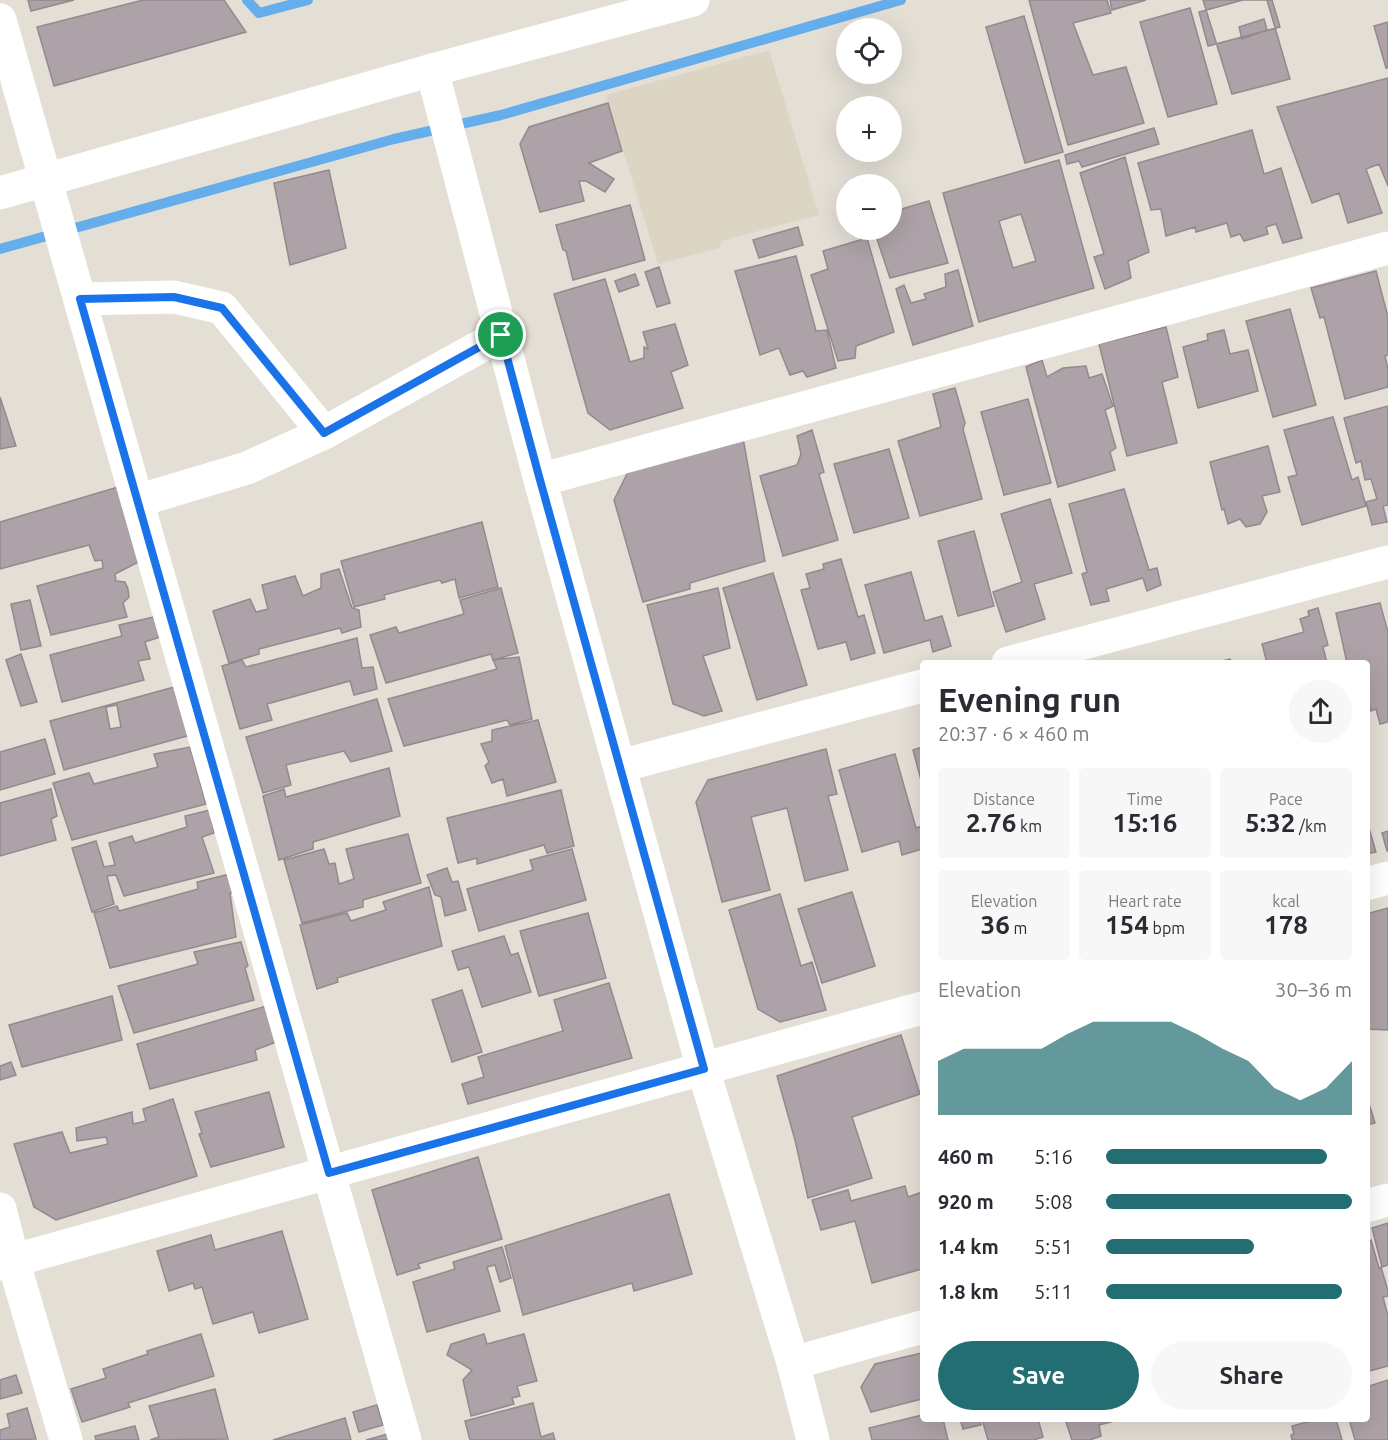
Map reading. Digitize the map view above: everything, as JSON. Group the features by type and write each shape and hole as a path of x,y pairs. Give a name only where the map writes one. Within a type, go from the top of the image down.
{"street":[{"path":"0,193 432,70 693,0"},
{"path":"0,20 405,1440"},
{"path":"432,70 540,480 704,1069 793,1363 813,1440"},
{"path":"540,480 1388,249"},
{"path":"80,299 174,297 222,308 324,433"},
{"path":"137,501 247,468 324,433 501,335"},
{"path":"1019,660 1388,562"},
{"path":"620,766 920,687"},
{"path":"1370,883 1388,878"},
{"path":"7,1262 920,1009"},
{"path":"1370,1205 1388,1200"},
{"path":"0,1209 7,1262 66,1440"},
{"path":"793,1363 920,1328"}],"shaded area":[{"path":"769,50 819,215 721,241 720,248 658,264 606,95"}],"building":[{"path":"28,0 74,0 31,11"},
{"path":"143,0 224,0 246,32 54,86 37,27"},
{"path":"1029,0 1107,0 1111,13 1073,23 1093,75 1126,67 1144,123 1068,145"},
{"path":"1110,0 1146,0 1112,10"},
{"path":"1203,0 1267,0 1290,79 1232,94","holes":["1264,19 1267,30 1242,39 1239,27"]},
{"path":"1243,0 1272,0 1280,27 1208,46 1199,12"},
{"path":"1190,8 1217,104 1168,117 1140,22"},
{"path":"1024,16 1063,152 1025,163 986,27"},
{"path":"1388,22 1388,68 1386,68 1374,26"},
{"path":"1388,78 1388,186 1379,164 1366,169 1382,213 1348,223 1339,193 1312,203 1277,107"},
{"path":"608,103 622,151 589,163 614,179 605,192 586,181 579,181 584,201 540,212 520,144 529,127"},
{"path":"1154,128 1159,144 1082,167 1079,161 1067,164 1065,155"},
{"path":"1252,130 1264,174 1281,168 1302,238 1283,243 1276,224 1266,227 1268,234 1244,241 1240,234 1231,237 1227,223 1196,232 1195,227 1166,236 1161,209 1151,210 1138,163"},
{"path":"1125,157 1149,252 1128,261 1131,278 1105,289 1094,257 1104,254 1080,173"},
{"path":"1059,160 1094,288 979,322 943,193","holes":["1021,214 1036,261 1013,268 999,221"]},
{"path":"329,170 346,248 290,265 274,183"},
{"path":"929,201 948,263 890,278 877,240 902,240 902,209"},
{"path":"630,205 645,260 573,280 566,251 563,250 556,225"},
{"path":"798,227 803,245 759,258 753,240"},
{"path":"868,240 894,332 856,346 855,358 838,361 811,275 828,269 823,251"},
{"path":"796,256 816,331 827,330 836,368 807,377 803,371 790,375 779,348 760,355 735,271"},
{"path":"659,267 670,303 657,307 645,272"},
{"path":"958,270 973,326 913,345 896,289 904,285 911,303 926,299 924,294 946,287 945,274"},
{"path":"1376,271 1388,317 1388,355 1385,356 1388,387 1345,399 1324,317 1320,318 1311,288"},
{"path":"635,274 639,285 619,292 615,281"},
{"path":"605,279 630,362 644,358 644,347 648,349 643,332 675,324 688,365 671,372 683,408 610,430 588,413 554,294"},
{"path":"1290,309 1316,405 1273,417 1246,321"},
{"path":"1166,327 1178,377 1162,382 1177,443 1127,456 1099,344"},
{"path":"1224,330 1230,354 1248,350 1258,391 1198,408 1183,347 1208,340 1207,334"},
{"path":"1042,360 1047,377 1063,368 1086,366 1089,378 1102,374 1113,406 1105,410 1116,448 1110,452 1115,470 1058,487 1026,367"},
{"path":"955,388 965,423 963,429 982,499 920,516 898,441 941,427 933,394"},
{"path":"0,397 16,446 0,449"},
{"path":"1028,399 1051,483 1004,495 981,412"},
{"path":"1388,406 1388,505 1383,506 1387,522 1372,525 1366,502 1377,499 1371,479 1365,480 1361,461 1356,463 1344,418"},
{"path":"1333,417 1352,480 1358,477 1366,506 1302,525 1288,477 1297,475 1284,430"},
{"path":"812,430 824,472 819,474 838,540 783,556 760,476 797,465 801,454 797,436"},
{"path":"743,438 765,561 690,583 690,589 643,602 614,500 628,472"},
{"path":"1268,446 1280,492 1262,496 1267,512 1260,524 1246,527 1240,519 1228,524 1224,509 1222,510 1210,462"},
{"path":"889,449 909,518 854,533 834,464"},
{"path":"125,485 146,558 115,574 116,581 125,582 128,589 129,597 123,603 127,617 51,635 37,586 103,568 102,560 95,561 89,545 0,569 0,522"},
{"path":"1124,489 1149,570 1157,568 1161,585 1147,591 1143,578 1106,589 1109,601 1091,605 1082,574 1087,572 1069,504"},
{"path":"1050,499 1072,573 1034,584 1045,619 1006,632 993,592 1022,582 1001,514"},
{"path":"482,522 498,587 459,598 455,579 442,583 440,580 384,595 385,599 354,607 341,561"},
{"path":"974,531 994,606 958,616 938,541"},
{"path":"841,559 858,617 864,615 875,653 851,660 846,642 818,649 801,590 810,588 806,574 824,569 823,564"},
{"path":"339,569 352,608 359,610 361,627 342,633 340,628 259,649 259,654 229,663 213,611 250,599 256,612 268,609 262,585 295,576 303,596 321,588 321,574"},
{"path":"911,572 925,621 942,616 951,646 933,652 930,640 884,653 865,585"},
{"path":"773,573 807,685 757,700 723,588"},
{"path":"501,588 518,653 493,660 491,654 386,683 370,635 396,627 399,633 464,614 460,600"},
{"path":"718,588 730,648 703,656 722,711 704,716 673,704 647,605"},
{"path":"30,600 41,646 21,650 11,604"},
{"path":"1380,603 1388,632 1388,722 1380,724 1376,709 1371,711 1370,660 1346,660 1336,613"},
{"path":"1318,608 1328,645 1323,647 1326,660 1266,660 1262,644 1304,632 1300,619 1309,616 1308,611"},
{"path":"158,616 163,636 145,642 150,659 138,661 144,680 62,702 50,655 122,636 119,625"},
{"path":"357,638 362,668 373,667 377,689 354,695 350,681 267,704 272,720 240,729 222,666 242,660 246,667"},
{"path":"21,654 37,702 21,706 6,660"},
{"path":"519,657 532,719 510,725 507,720 404,746 388,699 497,669 493,660"},
{"path":"178,686 191,735 64,770 50,721","holes":["117,705 121,727 110,729 106,707"]},
{"path":"377,699 392,751 351,762 344,751 286,765 291,785 263,793 246,737"},
{"path":"538,720 556,782 507,796 503,779 492,783 485,766 489,762 481,744 492,741 492,730"},
{"path":"45,739 55,774 0,790 0,752"},
{"path":"190,747 206,804 72,840 53,783 89,773 94,784 158,767 154,754"},
{"path":"920,748 920,776 913,750"},
{"path":"826,749 837,794 828,796 848,870 805,881 787,808 751,817 770,890 722,902 696,802 708,780"},
{"path":"895,754 916,828 920,827 920,850 902,855 899,841 862,852 839,770"},
{"path":"389,768 400,816 313,842 313,849 279,860 263,796 284,789 286,797"},
{"path":"51,789 57,816 51,819 56,840 0,856 0,803"},
{"path":"561,790 574,846 547,853 544,845 477,864 477,858 458,863 447,818"},
{"path":"210,810 214,833 202,837 214,873 124,896 116,875 107,876 114,904 92,912 72,848 96,841 104,867 115,865 109,843 132,836 135,843 187,827 185,816"},
{"path":"1388,831 1388,851 1387,851 1382,833"},
{"path":"1370,832 1376,852 1370,853"},
{"path":"408,834 421,883 363,900 363,907 302,923 284,860 324,849 329,864 335,863 339,884 354,879 346,849"},
{"path":"572,849 586,900 479,931 467,889 533,870 530,860"},
{"path":"447,868 452,882 458,881 466,910 445,916 441,897 435,895 427,875"},
{"path":"230,874 236,891 230,893 236,937 110,968 94,913 117,906 119,911 198,889 197,882"},
{"path":"429,887 442,946 337,978 338,982 317,989 300,925 347,913 351,921 386,910 383,902"},
{"path":"852,892 875,966 822,983 798,909"},
{"path":"780,894 801,966 812,962 826,1010 780,1022 758,1009 729,910"},
{"path":"1388,908 1388,1030 1370,1029 1370,913"},
{"path":"588,913 606,978 539,996 520,931"},
{"path":"504,936 511,955 518,953 531,992 482,1007 469,967 458,970 452,951"},
{"path":"241,942 254,1000 134,1033 118,986 198,964 194,952"},
{"path":"609,983 632,1058 468,1104 462,1084 484,1077 478,1057 563,1031 554,1000"},
{"path":"462,990 482,1052 452,1062 432,1000"},
{"path":"112,996 122,1040 22,1067 9,1025"},
{"path":"270,1005 279,1041 255,1050 257,1060 150,1089 137,1044"},
{"path":"901,1035 920,1094 852,1117 872,1178 808,1198 777,1076"},
{"path":"11,1062 16,1075 0,1080 0,1066"},
{"path":"269,1092 284,1147 211,1167 199,1134 202,1133 195,1112"},
{"path":"173,1099 197,1176 56,1220 34,1207 14,1144 62,1132 70,1153 108,1144 106,1137 77,1141 76,1128 132,1112 133,1124 146,1121 143,1109"},
{"path":"1370,1107 1375,1123 1370,1124"},
{"path":"478,1157 502,1239 418,1264 420,1268 397,1275 372,1190"},
{"path":"905,1186 908,1197 920,1193 920,1270 872,1283 855,1221 821,1230 812,1200 848,1190 851,1201"},
{"path":"669,1194 692,1274 634,1291 632,1283 523,1315 505,1246"},
{"path":"1388,1223 1388,1265 1382,1267 1372,1228"},
{"path":"282,1231 308,1319 259,1333 253,1312 213,1324 202,1287 195,1289 193,1283 169,1291 157,1251 211,1235 215,1250"},
{"path":"1370,1240 1388,1291 1388,1296 1383,1297 1388,1316 1388,1366 1370,1371"},
{"path":"502,1247 511,1278 500,1282 495,1265 487,1267 500,1311 427,1332 413,1282 455,1269 453,1262"},
{"path":"201,1334 214,1376 128,1403 130,1407 82,1422 71,1389 106,1378 103,1369 148,1354 147,1351"},
{"path":"484,1334 487,1344 524,1334 537,1381 517,1386 520,1396 512,1398 514,1404 471,1416 463,1380 472,1370 447,1355 451,1344"},
{"path":"920,1353 920,1400 871,1412 861,1387 875,1364"},
{"path":"16,1375 22,1393 0,1399 0,1380"},
{"path":"1388,1380 1388,1440 1355,1440 1350,1422 1370,1422 1370,1386"},
{"path":"215,1389 228,1439 150,1440 159,1437 149,1406"},
{"path":"533,1403 541,1437 553,1433 555,1440 470,1440 465,1421"},
{"path":"377,1405 383,1425 359,1432 353,1412"},
{"path":"27,1408 36,1439 0,1440 0,1430 10,1427 7,1414"},
{"path":"920,1415 920,1422 944,1422 948,1440 872,1440 869,1428"},
{"path":"345,1418 351,1440 273,1440"},
{"path":"961,1422 980,1422 981,1425 963,1429"},
{"path":"983,1422 1039,1422 1043,1437 1034,1440 988,1440"},
{"path":"1066,1422 1110,1422 1099,1425 1101,1436 1090,1440 1072,1440"},
{"path":"1307,1422 1337,1422 1342,1440 1292,1440 1291,1435 1294,1434 1292,1426"},
{"path":"135,1426 139,1440 96,1440 95,1436"},
{"path":"388,1434 390,1440 366,1440"}],"waterway":[{"path":"247,0 259,13 308,0"},
{"path":"0,249 394,139 501,115 901,0"}],"route":[{"path":"174,297 222,308 324,433 501,335 704,1069 329,1173 80,299 174,297"}]}
